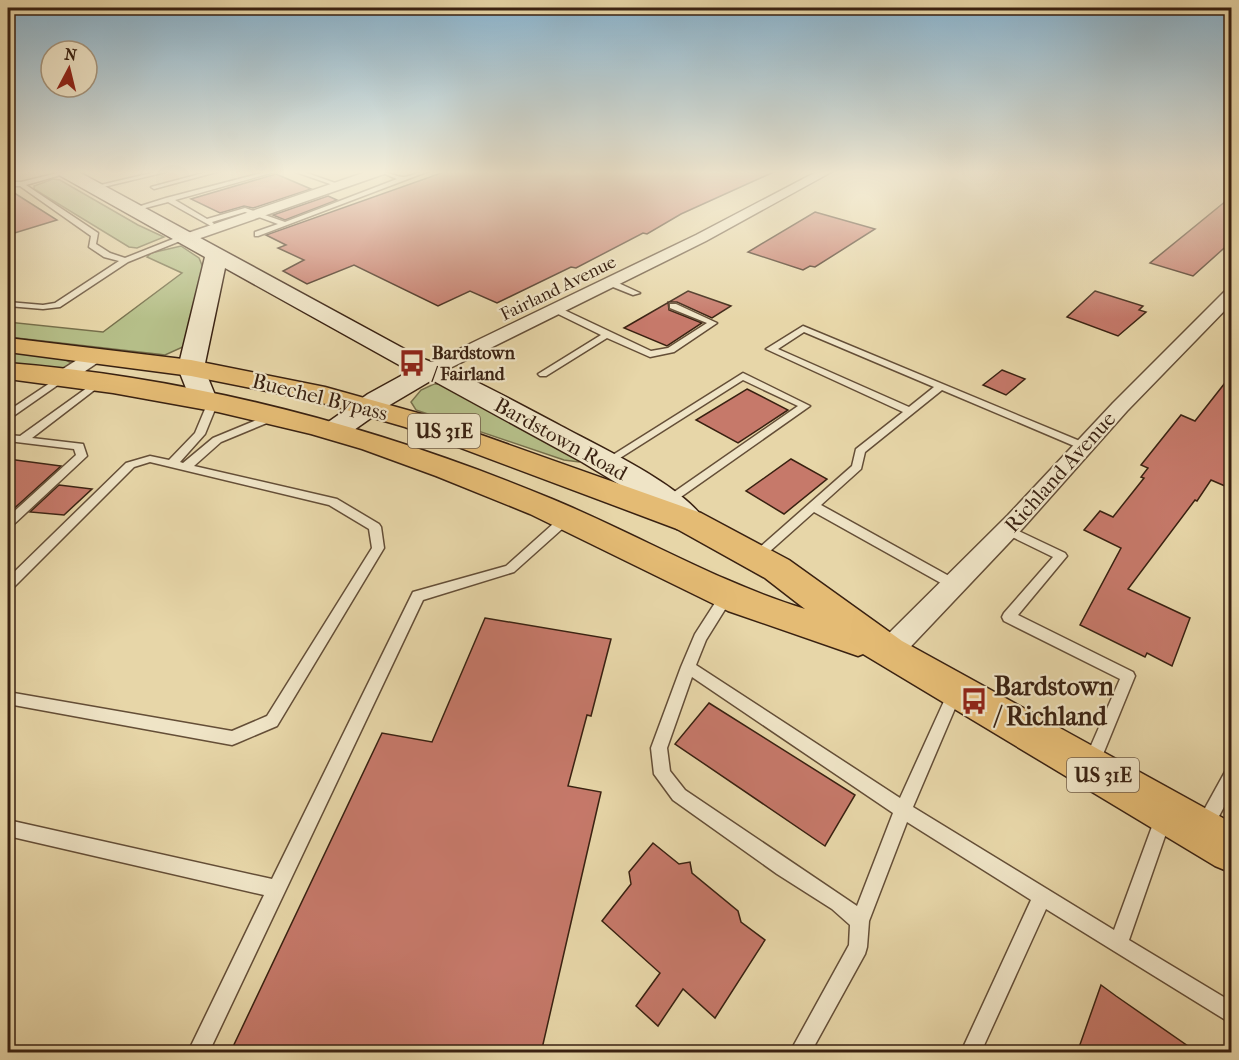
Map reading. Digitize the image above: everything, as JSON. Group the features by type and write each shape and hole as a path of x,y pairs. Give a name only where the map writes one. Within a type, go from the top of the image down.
{"main road":[{"name":"Bardstown Road","path":"156,220 412,363 465,386 605,463 678,511 777,569 888,652 1200,831"},
{"path":"208,401 191,368 216,267 216,254"},
{"name":"Buechel Bypass","path":"8,345 191,368 316,393 415,421 678,511"},
{"path":"334,431 366,408 432,370"},
{"name":"Buechel Bypass","path":"8,371 208,401 334,431"},
{"name":"Bardstown Road","path":"334,431 432,463 567,518 727,595 888,652"},
{"path":"727,595 756,557"}],"street":[{"path":"187,237 211,224 227,220"},
{"name":"Fairland Avenue","path":"432,370 557,310 732,220"},
{"name":"Richland Avenue","path":"888,652 952,584 1008,530 1083,446 1232,293"},
{"path":"62,378 97,355"}],"lane":[{"path":"75,220 95,234 92,245 107,255 125,260"},
{"path":"206,220 211,224"},
{"path":"275,220 285,224"},
{"path":"258,234 294,220"},
{"path":"8,304 43,307 57,305 125,260 187,237"},
{"path":"611,283 636,293"},
{"path":"557,310 650,354 671,350 713,323 673,306"},
{"path":"910,411 771,349 803,329 1083,446"},
{"path":"543,374 607,335"},
{"path":"605,463 743,376 805,406 678,511"},
{"path":"8,415 62,378"},
{"path":"22,440 98,383"},
{"path":"756,557 815,507 857,467 860,451 940,387"},
{"path":"172,464 200,434 208,401"},
{"path":"186,467 217,440 275,416"},
{"path":"8,438 80,446 82,456 8,524"},
{"path":"8,585 130,465 150,459 333,502 375,527 378,548 272,721 232,738 8,698"},
{"path":"815,507 952,584"},
{"path":"198,1053 418,596 510,569 567,518"},
{"path":"1008,530 1061,556 1009,617 1128,676 1089,768"},
{"path":"727,595 700,638 688,667 659,748 662,774 679,795 783,868 838,903 860,921"},
{"path":"688,667 903,810 1232,1014"},
{"path":"800,1053 858,947 860,921 903,810 955,691"},
{"path":"1118,944 1200,831 1232,775"},
{"path":"8,828 277,889"},
{"path":"971,1053 1042,897"}],"green space":[{"path":"86,220 130,220 164,237 137,248 129,247"},
{"path":"181,246 199,258 205,272 185,346 165,355 8,337 8,322 103,332 182,273 147,257 151,253"},
{"path":"8,350 59,356 73,364 60,369 8,363"},
{"path":"434,384 441,384 580,459 579,462 564,460 416,410 411,402 421,390"}],"building":[{"path":"8,220 55,220 8,235"},
{"path":"307,220 670,220 576,268 571,267 497,303 470,291 438,306 354,265 307,284 283,271 304,260 278,248 286,245 266,235"},
{"path":"801,220 845,220 875,229 815,267 810,266 803,270 748,252"},
{"path":"1202,220 1232,220 1232,241 1193,276 1150,263"},
{"path":"688,291 731,306 712,318 677,302 669,302"},
{"path":"1095,291 1143,306 1139,310 1146,312 1118,336 1067,317"},
{"path":"668,303 669,310 702,323 667,346 624,328"},
{"path":"1002,370 1025,379 1006,395 983,385"},
{"path":"1232,374 1232,489 1211,480 1128,589 1190,618 1172,666 1147,653 1145,657 1080,625 1121,548 1084,530 1100,511 1113,517 1144,478 1141,477 1148,468 1141,465 1181,415 1195,421"},
{"path":"747,389 788,410 738,443 696,420"},
{"path":"8,459 61,466 8,514"},
{"path":"791,459 827,479 784,514 746,491"},
{"path":"59,485 92,489 64,515 30,512"},
{"path":"485,618 611,639 591,716 587,715 568,786 601,792 541,1053 230,1053 382,733 432,742"},
{"path":"709,703 855,795 825,846 675,744"},
{"path":"653,843 679,864 690,862 692,873 738,911 741,922 765,940 715,1018 683,989 658,1026 636,1006 660,973 602,921 631,884 629,872"},
{"path":"1101,985 1116,996 1198,1053 1077,1053"}],"place":[{"name":"Bardstown / Fairland","path":"412,363"},
{"name":"Bardstown / Richland","path":"974,701"}]}
